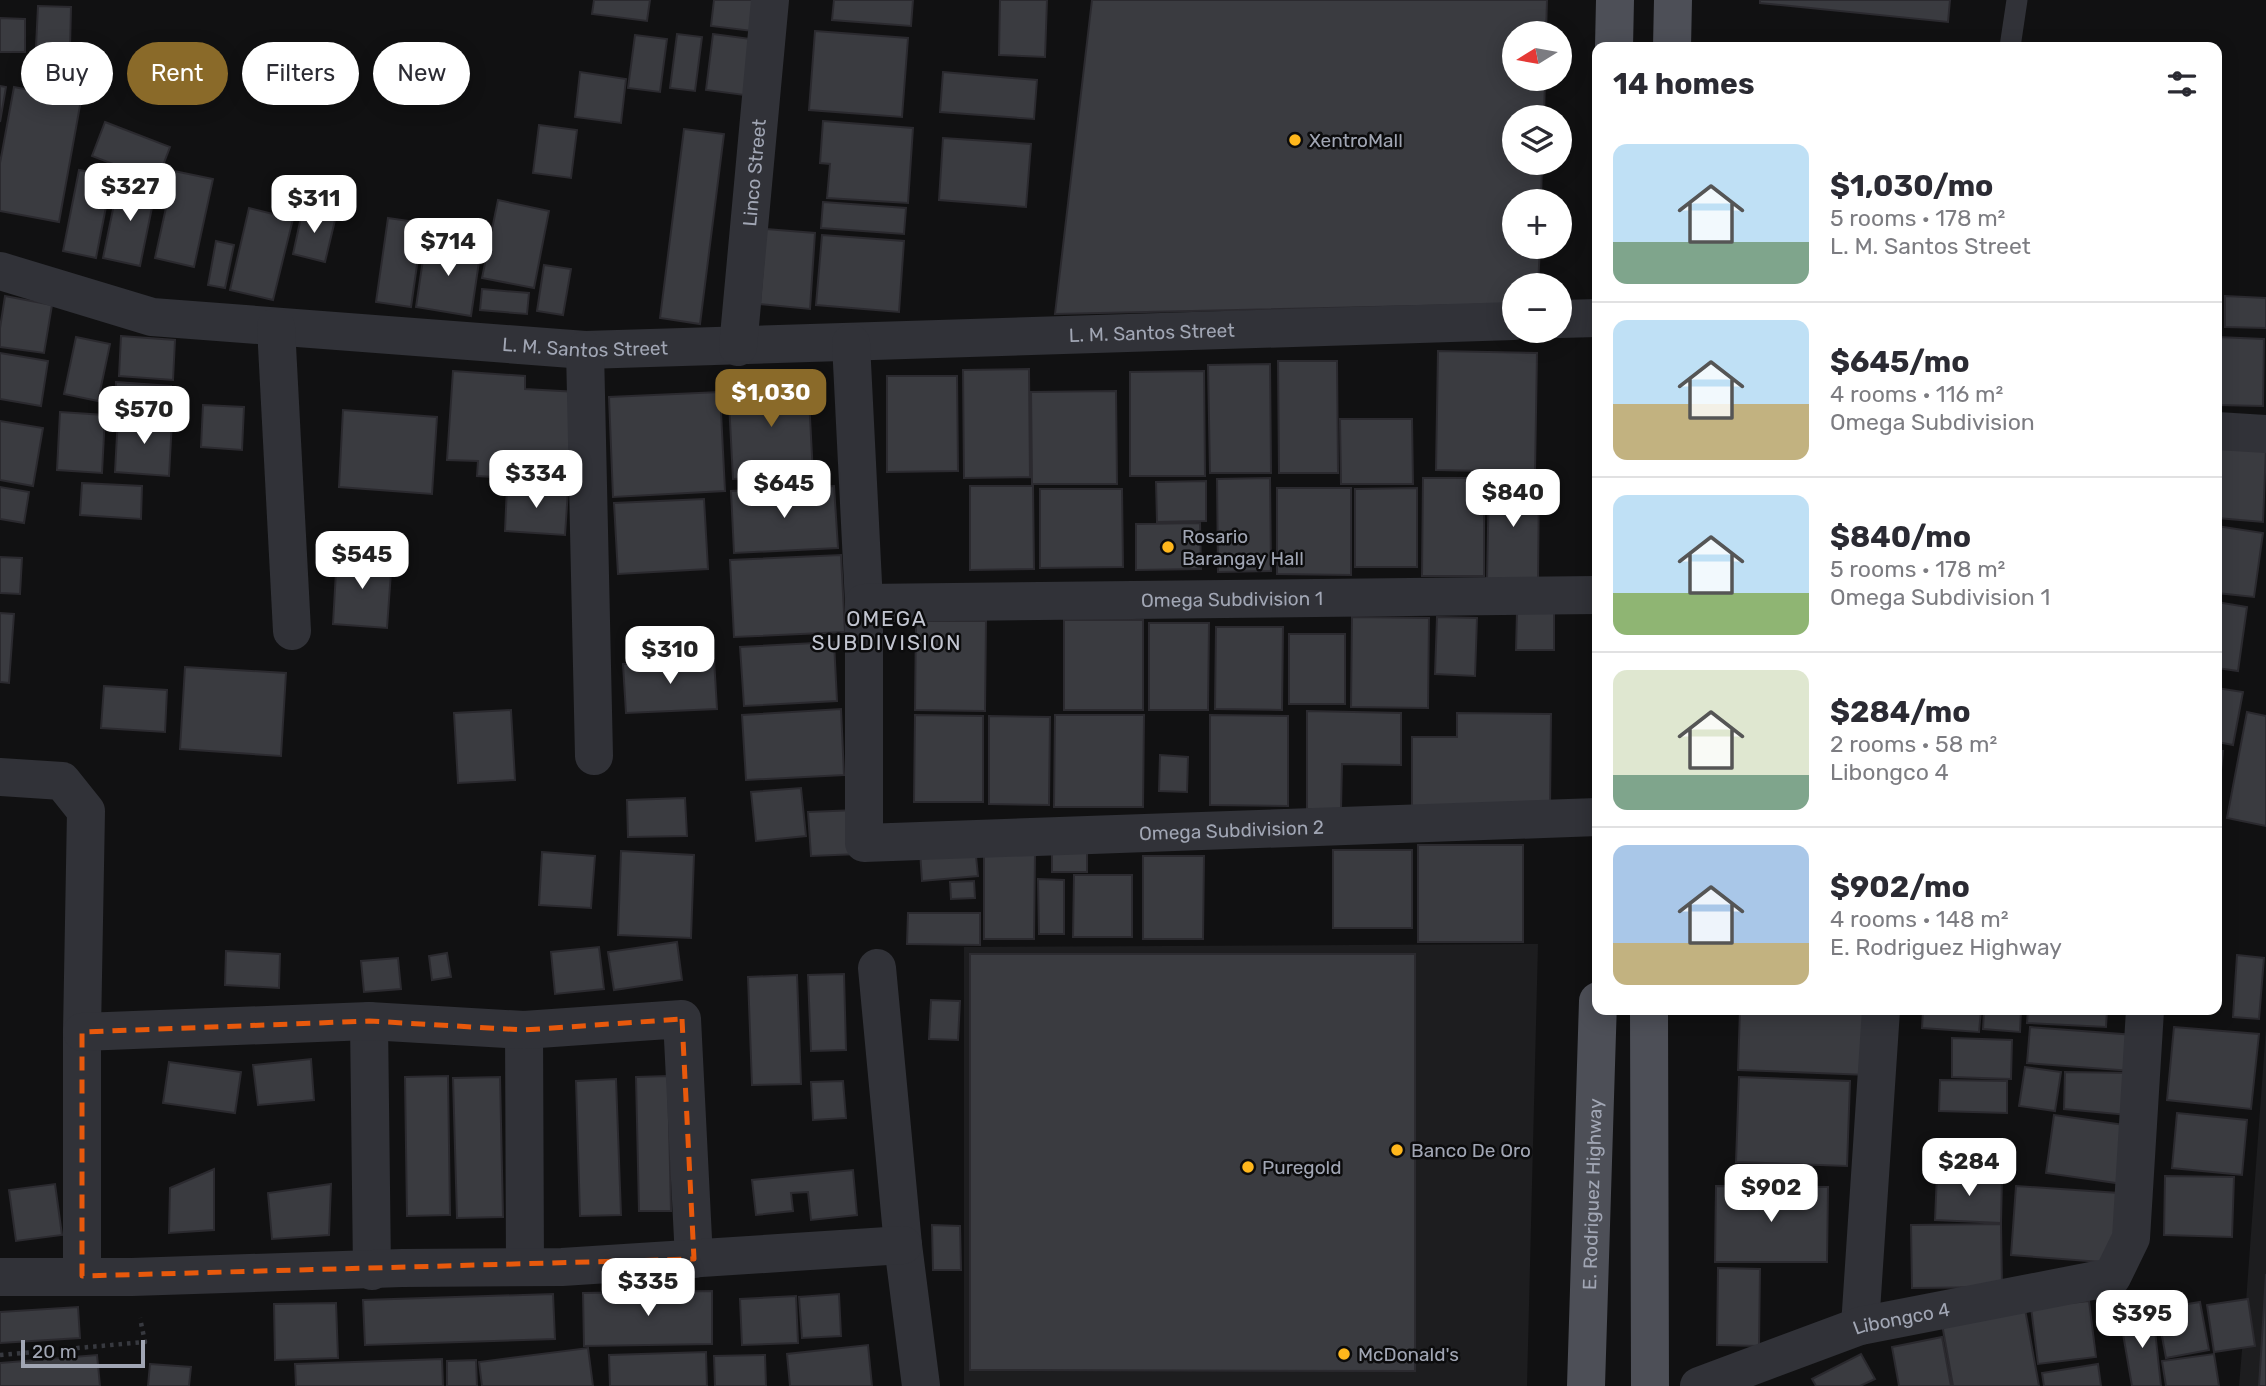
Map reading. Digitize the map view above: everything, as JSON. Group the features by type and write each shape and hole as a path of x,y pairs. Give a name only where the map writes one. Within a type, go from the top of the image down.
{"main road":[{"path":"1614,42 1615,0"},
{"path":"1672,0 1672,42"},
{"name":"E. Rodriguez Highway","path":"1586,1386 1598,1015"},
{"path":"1650,1015 1650,1386"}],"street":[{"name":"Linco Street","path":"738,346 770,0"},
{"name":"L. M. Santos Street","path":"0,271 152,317 585,350 1502,321"},
{"path":"1572,319 1592,318"},
{"path":"276,327 292,631"},
{"path":"851,343 864,603"},
{"path":"585,350 594,756"},
{"path":"2222,431 2266,434"},
{"name":"Omega Subdivision 1","path":"864,603 1592,594"},
{"name":"Omega Subdivision 2","path":"864,603 864,843 1592,817"},
{"path":"0,777 62,781 86,811 82,1276"},
{"path":"877,968 903,1245 921,1386"},
{"path":"1860,1326 1881,1015"},
{"name":"Libongco 4","path":"1699,1386 1860,1326 2112,1277 2131,1238 2145,1015"},
{"path":"82,1032 369,1021 524,1030 682,1019 694,1259"},
{"path":"369,1021 372,1271"},
{"path":"524,1030 525,1267"},
{"path":"0,1277 132,1277 525,1267 903,1245"}],"lane":[{"path":"2011,42 2017,0"}],"path":[{"path":"0,1355 145,1342 132,1277"}],"highlighted area":[{"path":"682,1019 694,1259 82,1276 82,1032 369,1021 524,1030"}],"shaded area":[{"name":"Puregold","path":"1538,944 1527,1386 964,1386 964,947"},
{"path":"2266,1028 2266,1386 2239,1386 2246,1302"}],"building":[{"path":"594,0 650,0 647,21 592,14"},
{"path":"714,0 755,0 752,31 711,26"},
{"path":"834,0 913,0 911,26 832,20"},
{"path":"1000,0 1047,0 1045,57 999,55"},
{"name":"XentroMall","path":"1092,0 1547,0 1546,21 1502,21 1502,91 1545,91 1544,105 1502,105 1502,175 1542,175 1541,189 1502,189 1502,259 1539,259 1539,273 1502,273 1502,304 1055,314"},
{"path":"1760,0 1950,0 1948,22 1760,3"},
{"path":"38,6 71,7 70,42 36,42"},
{"path":"0,18 25,19 25,42 21,42 21,52 0,52"},
{"path":"815,31 908,38 902,117 809,110"},
{"path":"677,34 702,37 695,91 670,88"},
{"path":"713,34 751,39 744,95 706,90"},
{"path":"635,35 667,39 660,92 628,88"},
{"path":"580,72 626,79 621,123 575,117"},
{"path":"943,72 1037,80 1034,119 940,112"},
{"path":"0,86 6,87 0,122"},
{"path":"14,87 21,88 21,105 80,105 59,222 0,211 0,163"},
{"path":"823,121 913,128 908,203 827,198 830,164 820,163"},
{"path":"105,122 170,147 157,181 92,156"},
{"path":"539,125 577,130 571,178 533,173"},
{"path":"684,129 724,134 700,324 660,318"},
{"path":"943,138 1031,144 1026,207 939,200"},
{"path":"79,170 112,176 96,258 63,251"},
{"path":"174,171 213,179 194,267 155,258"},
{"path":"119,180 156,188 140,266 103,258"},
{"path":"498,200 549,211 534,288 482,278"},
{"path":"823,202 906,208 904,234 821,228"},
{"path":"249,208 293,219 273,300 230,290"},
{"path":"303,208 336,216 325,262 293,254"},
{"path":"388,218 423,223 411,307 376,302"},
{"path":"766,229 815,233 810,309 760,304"},
{"path":"822,235 904,241 899,312 816,305"},
{"path":"426,239 481,248 471,316 416,307"},
{"path":"216,241 234,245 225,288 208,285"},
{"path":"544,265 571,269 563,315 537,311"},
{"path":"482,289 529,293 527,314 480,310"},
{"path":"5,296 52,305 44,353 0,347"},
{"path":"2225,296 2266,298 2266,328 2225,327"},
{"path":"121,336 175,340 173,380 119,376"},
{"path":"76,337 110,344 98,401 64,394"},
{"path":"2222,337 2264,339 2263,406 2222,405"},
{"path":"1438,351 1537,353 1535,472 1436,470"},
{"path":"0,353 48,361 41,406 0,399"},
{"path":"1278,361 1337,361 1338,473 1279,473"},
{"path":"1270,364 1271,473 1210,473 1208,365"},
{"path":"1029,369 1030,477 964,478 963,370"},
{"path":"453,371 525,376 525,389 578,392 572,482 477,476 478,461 447,460"},
{"path":"1204,371 1205,476 1130,476 1130,372"},
{"path":"887,376 957,376 958,471 887,472"},
{"path":"808,379 813,475 733,479 728,383"},
{"path":"116,382 171,386 170,410 115,407"},
{"path":"1116,391 1117,484 1032,484 1031,392"},
{"path":"720,392 725,491 613,497 609,397"},
{"path":"203,405 244,407 242,450 201,447"},
{"path":"343,410 437,417 432,494 339,487"},
{"path":"60,412 105,415 102,473 57,470"},
{"path":"118,416 172,420 169,476 115,472"},
{"path":"1340,419 1412,419 1413,484 1341,484"},
{"path":"0,421 43,428 33,486 0,480"},
{"path":"2222,444 2266,448 2263,522 2222,518"},
{"path":"1489,476 1539,476 1538,582 1487,581"},
{"path":"1270,478 1271,571 1218,572 1217,479"},
{"path":"1423,478 1484,478 1484,576 1422,576"},
{"path":"1206,481 1206,521 1157,522 1156,482"},
{"path":"82,483 142,486 141,519 80,515"},
{"path":"507,486 568,490 565,535 505,531"},
{"path":"834,486 838,548 734,553 731,491"},
{"path":"970,486 1033,486 1034,569 970,570"},
{"path":"0,487 29,492 24,523 0,519"},
{"path":"1277,488 1351,488 1351,575 1277,574"},
{"path":"1417,488 1417,567 1355,567 1355,489"},
{"path":"1040,489 1122,489 1123,567 1040,568"},
{"path":"704,499 708,569 618,574 614,503"},
{"name":"Rosario Barangay Hall","path":"1200,523 1201,569 1136,570 1136,524"},
{"path":"2222,527 2263,533 2254,597 2222,594"},
{"path":"337,554 392,558 387,628 333,624"},
{"path":"841,555 845,632 734,637 730,560"},
{"path":"0,557 22,558 20,594 0,593"},
{"path":"2222,603 2247,607 2238,671 2222,669"},
{"path":"1517,612 1554,612 1554,650 1516,650"},
{"path":"0,613 14,614 9,683 0,682"},
{"path":"1352,617 1429,618 1428,708 1351,707"},
{"path":"1437,617 1477,618 1475,676 1435,674"},
{"path":"1064,620 1143,620 1143,710 1064,710"},
{"path":"916,621 986,621 985,711 915,710"},
{"path":"1149,623 1209,623 1208,710 1149,710"},
{"path":"1216,627 1283,627 1282,710 1215,709"},
{"path":"1289,634 1345,634 1345,704 1289,704"},
{"path":"834,642 837,701 744,706 740,647"},
{"path":"714,659 717,709 626,713 623,664"},
{"path":"185,667 286,673 281,756 180,749"},
{"path":"104,686 167,690 165,732 101,728"},
{"path":"2222,689 2243,692 2233,745 2222,743"},
{"path":"841,709 844,775 746,780 742,715"},
{"path":"511,710 515,780 458,783 454,713"},
{"path":"1307,711 1401,713 1401,765 1342,764 1341,810 1307,809"},
{"path":"2247,712 2266,716 2266,826 2227,818"},
{"path":"1457,713 1551,714 1550,807 1412,806 1412,737 1457,737"},
{"path":"915,715 983,716 983,802 914,802"},
{"path":"1055,715 1144,715 1143,807 1054,807"},
{"path":"1210,715 1288,716 1288,806 1210,805"},
{"path":"989,716 1050,717 1049,805 989,804"},
{"path":"1160,755 1188,757 1187,792 1159,791"},
{"path":"801,788 806,836 756,841 751,792"},
{"path":"685,798 687,836 628,837 627,800"},
{"path":"857,810 859,854 811,856 808,812"},
{"path":"1418,845 1523,845 1523,942 1418,942"},
{"path":"975,846 978,876 922,881 920,851"},
{"path":"1052,850 1087,850 1087,872 1052,872"},
{"path":"1333,850 1412,850 1412,928 1333,928"},
{"path":"621,851 694,855 691,938 618,935"},
{"path":"542,852 595,856 591,908 539,905"},
{"path":"984,853 1035,853 1034,939 984,939"},
{"path":"1143,856 1204,856 1203,939 1143,939"},
{"path":"1074,875 1132,875 1132,937 1073,937"},
{"path":"1038,879 1064,880 1064,934 1039,934"},
{"path":"974,881 975,898 951,899 950,882"},
{"path":"908,913 980,913 980,945 907,944"},
{"path":"677,942 682,980 614,990 608,952"},
{"path":"599,947 604,989 555,994 551,952"},
{"path":"226,951 280,954 279,988 225,985"},
{"path":"447,953 451,977 432,980 429,956"},
{"name":"Puregold","path":"970,954 1415,954 1415,1371 970,1370"},
{"path":"2237,955 2264,958 2259,1019 2233,1017"},
{"path":"398,958 401,989 364,992 361,961"},
{"path":"844,974 846,1050 811,1051 808,975"},
{"path":"797,975 801,1084 752,1085 748,977"},
{"path":"931,1000 960,1001 958,1040 929,1039"},
{"path":"1740,1015 1870,1015 1868,1075 1738,1070"},
{"path":"1923,1015 1981,1015 1979,1032 1922,1028"},
{"path":"1984,1015 2021,1015 2020,1032 1983,1029"},
{"path":"2028,1015 2107,1015 2106,1027 2027,1023"},
{"path":"2030,1027 2135,1035 2132,1071 2027,1063"},
{"path":"2174,1027 2259,1034 2251,1109 2167,1100"},
{"path":"1952,1038 2012,1040 2011,1079 1952,1077"},
{"path":"311,1059 314,1100 258,1105 253,1065"},
{"path":"169,1062 241,1072 235,1113 163,1103"},
{"path":"2025,1067 2061,1072 2055,1111 2019,1106"},
{"path":"2065,1072 2132,1073 2128,1115 2064,1109"},
{"path":"448,1076 450,1215 407,1216 405,1077"},
{"path":"668,1076 671,1211 639,1211 636,1077"},
{"path":"500,1077 503,1217 457,1218 453,1078"},
{"path":"1739,1077 1850,1081 1847,1166 1736,1162"},
{"path":"616,1079 621,1215 580,1216 576,1081"},
{"path":"1940,1080 2007,1081 2007,1113 1939,1111"},
{"path":"843,1081 846,1118 813,1120 811,1082"},
{"path":"2177,1113 2247,1120 2242,1175 2172,1168"},
{"path":"2054,1115 2132,1126 2123,1184 2046,1173"},
{"path":"214,1169 214,1230 169,1233 170,1188"},
{"path":"853,1170 857,1215 811,1220 808,1192 791,1193 793,1211 756,1215 752,1180"},
{"path":"1937,1174 2002,1176 2001,1223 1935,1220"},
{"path":"2165,1176 2234,1177 2232,1237 2164,1235"},
{"path":"55,1184 62,1235 16,1241 9,1190"},
{"path":"331,1184 329,1235 272,1239 268,1193"},
{"path":"1716,1186 1828,1187 1827,1262 1715,1262"},
{"path":"2016,1186 2119,1193 2114,1263 2011,1255"},
{"path":"2001,1224 2002,1287 1912,1288 1911,1225"},
{"path":"932,1225 960,1226 961,1270 933,1270"},
{"path":"1718,1268 1760,1269 1759,1346 1717,1345"},
{"path":"2266,1274 2266,1386 2259,1386"},
{"path":"712,1291 712,1344 584,1346 583,1293"},
{"path":"553,1294 555,1339 365,1345 363,1300"},
{"path":"839,1294 841,1336 802,1338 799,1297"},
{"path":"796,1296 798,1343 742,1345 740,1299"},
{"path":"2248,1299 2255,1346 2214,1352 2207,1305"},
{"path":"2089,1301 2096,1357 2038,1364 2031,1307"},
{"path":"2200,1302 2209,1350 2166,1358 2157,1309"},
{"path":"336,1303 338,1358 275,1360 274,1304"},
{"path":"78,1307 80,1338 0,1343 0,1312"},
{"path":"2025,1309 2039,1386 1953,1386 1942,1324"},
{"path":"2153,1312 2161,1386 2132,1386 2122,1328 2126,1315"},
{"path":"1942,1337 1951,1386 1899,1386 1892,1347"},
{"path":"868,1345 872,1386 790,1386 787,1354"},
{"path":"588,1348 593,1386 482,1386 479,1362"},
{"path":"706,1352 707,1386 610,1386 609,1355"},
{"path":"1861,1354 1875,1379 1860,1386 1816,1386 1812,1379"},
{"path":"2214,1354 2219,1386 2166,1386 2162,1361"},
{"path":"97,1355 100,1386 0,1386 0,1363"},
{"path":"765,1355 766,1386 715,1386 714,1356"},
{"path":"442,1359 443,1386 296,1386 295,1364"},
{"path":"476,1360 477,1386 447,1386 447,1361"},
{"path":"150,1364 191,1367 189,1386 148,1386"},
{"path":"2098,1364 2101,1386 2044,1386 2042,1373"}],"place":[{"name":"XentroMall","path":"1295,140"},
{"name":"Rosario Barangay Hall","path":"1168,547"},
{"name":"Banco De Oro","path":"1397,1150"},
{"name":"Puregold","path":"1248,1167"},
{"name":"McDonald's","path":"1344,1354"}],"district":[{"name":"OMEGA SUBDIVISION","path":"887,631"}]}
